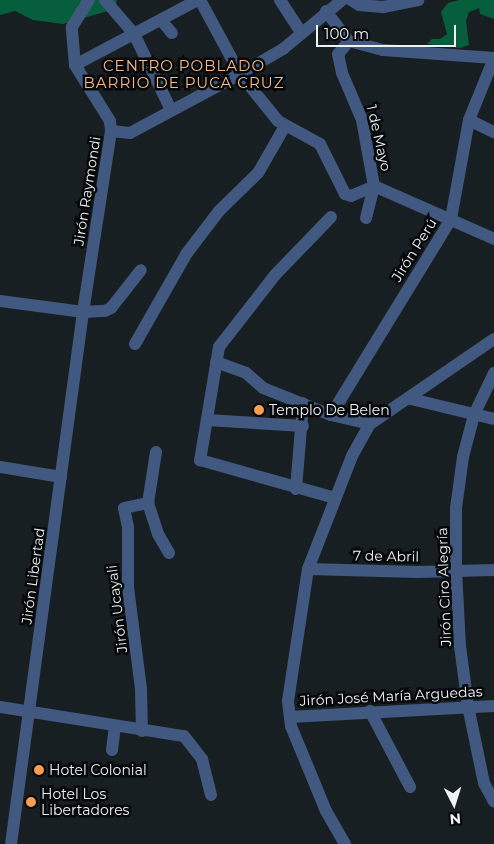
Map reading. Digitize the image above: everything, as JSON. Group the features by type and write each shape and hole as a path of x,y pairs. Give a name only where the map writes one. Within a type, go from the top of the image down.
{"street":[{"name":"Jirón Raymondi","path":"83,312 111,131 110,121 75,65 72,28 89,0"},
{"path":"105,0 134,34 171,110"},
{"path":"75,65 199,0 240,74 278,121 320,144 345,194 351,196 374,186 494,239"},
{"path":"280,0 301,32"},
{"path":"111,131 130,134 240,74 284,49 301,32 342,0"},
{"path":"351,0 359,5 384,7 418,0"},
{"path":"326,11 349,41 383,50 494,58"},
{"path":"161,20 172,33"},
{"name":"1 de Mayo","path":"349,41 338,54 342,73 362,120 374,186 366,218"},
{"name":"Jirón Perú","path":"331,415 451,219 469,120 494,58"},
{"path":"469,120 494,132"},
{"path":"135,344 187,252 219,211 258,173 286,126"},
{"path":"331,217 265,287 219,347 200,460 296,489 335,498"},
{"path":"0,301 83,312 108,310 141,270"},
{"name":"Jirón Libertad","path":"10,844 83,312"},
{"path":"345,844 326,811 290,717 289,679 308,569 352,456 370,424 412,399 494,339"},
{"path":"216,362 246,373 263,388 331,415 370,424"},
{"name":"Jirón Ciro Alegría","path":"494,373 474,415 463,457 456,508 456,570 460,646 468,706 484,783 494,802"},
{"path":"412,399 494,419"},
{"path":"296,489 304,403"},
{"path":"206,420 303,426"},
{"path":"156,452 148,503 158,534 169,553"},
{"path":"0,467 61,477"},
{"name":"Jirón Ucayali","path":"142,731 141,689 128,587 128,527 124,508 148,503"},
{"name":"7 de Abril","path":"308,569 494,570"},
{"name":"Jirón José María Arguedas","path":"290,717 370,711 494,706"},
{"path":"0,707 29,714 142,731 176,734 190,742 202,759 211,795"},
{"path":"370,711 410,787"},
{"path":"112,750 115,727"}],"green space":[{"path":"0,0 117,0 115,9 63,24 33,20 15,11 0,15"},
{"path":"459,0 494,0 494,19 480,14 479,8 469,12 466,21 469,45 461,48 427,44 432,39 440,39 447,34 441,12 448,3"}],"place":[{"name":"Templo De Belen","path":"259,410"},
{"name":"Hotel Colonial","path":"39,770"},
{"name":"Hotel Los Libertadores","path":"31,802"}],"district":[{"name":"CENTRO POBLADO BARRIO DE PUCA CRUZ","path":"184,74"}]}
